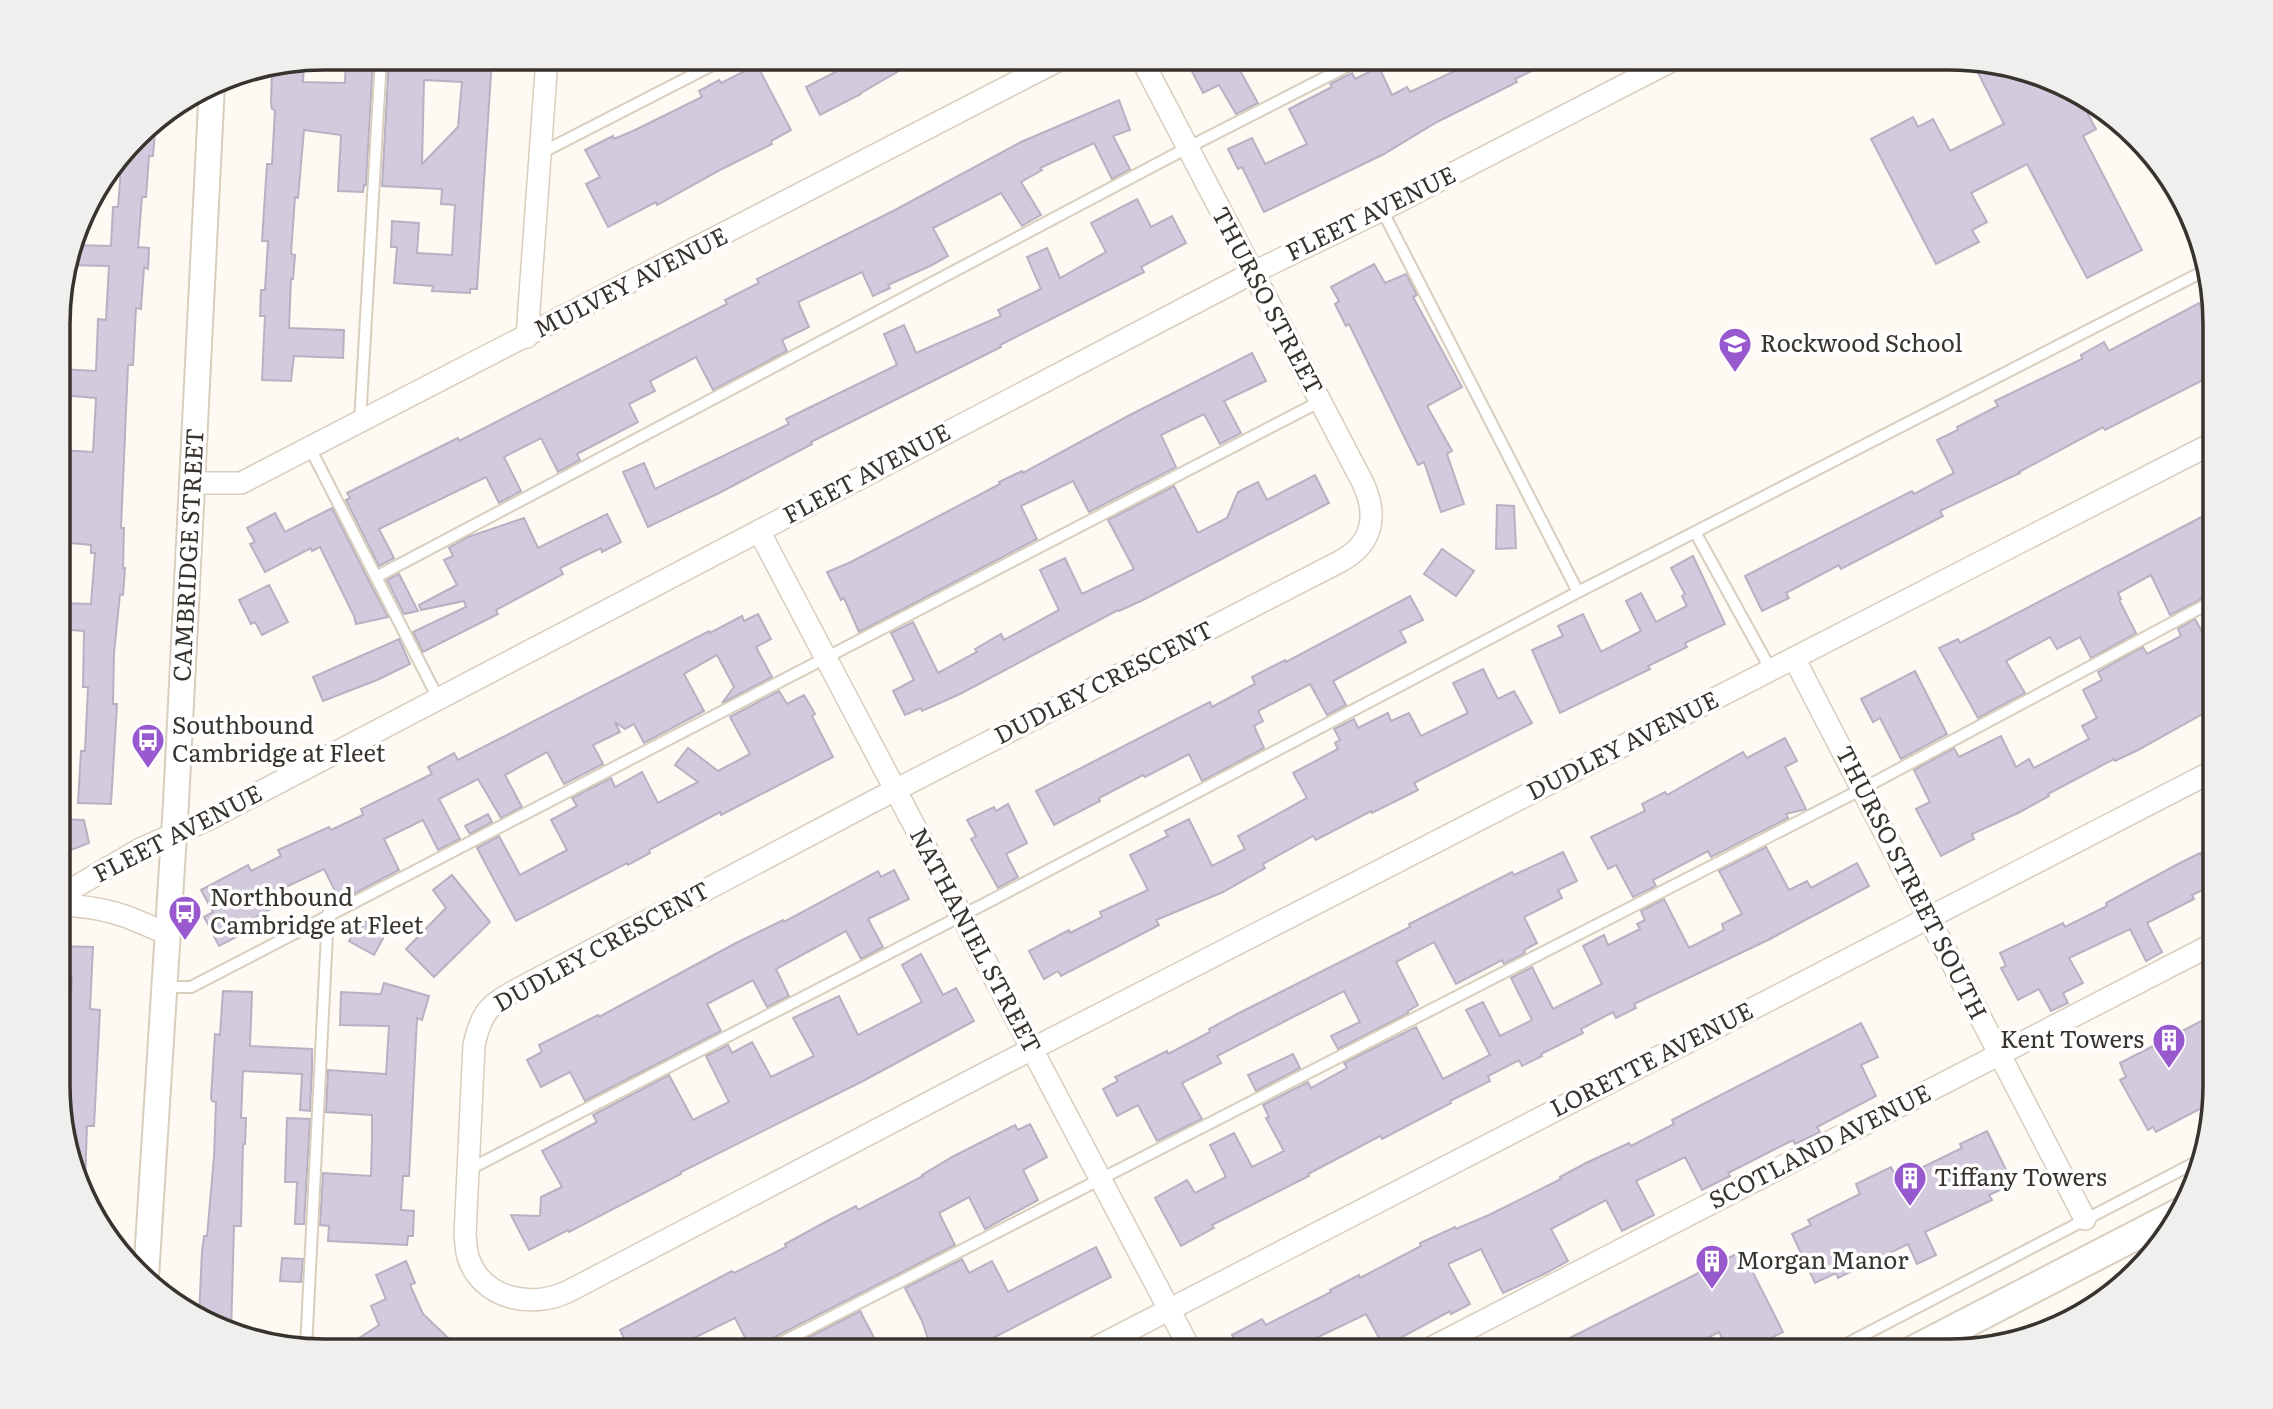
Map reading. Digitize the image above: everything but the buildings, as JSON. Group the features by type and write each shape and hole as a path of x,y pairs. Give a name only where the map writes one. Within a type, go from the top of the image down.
{"main road":[{"path":"1935,1339 2163,1221"}],"street":[{"path":"527,337 546,70"},
{"name":"MULVEY AVENUE","path":"193,483 241,483 1040,70"},
{"name":"THURSO STREET","path":"1147,70 1370,498 1372,517 1360,547"},
{"name":"FLEET AVENUE","path":"70,890 140,849 205,821 1252,273 1382,210 1653,70"},
{"name":"CAMBRIDGE STREET","path":"147,1267 174,833 211,96"},
{"name":"DUDLEY AVENUE","path":"1032,1050 2203,448"},
{"name":"NATHANIEL STREET","path":"758,531 1185,1339"},
{"name":"DUDLEY CRESCENT","path":"1032,1050 569,1292 545,1300 516,1300 485,1282 473,1268 468,1256 465,1235 474,1045 478,1025 486,1010 533,981 1341,561 1360,547"},
{"name":"THURSO STREET SOUTH","path":"1794,658 2085,1219"},
{"name":"LORETTE AVENUE","path":"1112,1339 2203,776"},
{"name":"FLEET AVENUE","path":"70,906 94,907 118,913 167,934"},
{"name":"SCOTLAND AVENUE","path":"1448,1339 2203,949"}],"lane":[{"path":"360,422 380,70"},
{"path":"541,153 703,70"},
{"path":"376,577 1340,70"},
{"path":"1382,210 1578,592"},
{"path":"468,1170 961,916 1578,592 2198,274"},
{"path":"164,987 191,987 1319,401"},
{"path":"310,448 439,700"},
{"path":"1695,532 1771,670"},
{"path":"788,1339 1862,789 2203,606"},
{"path":"307,1338 328,915"},
{"path":"1856,1339 2191,1165"}],"place":[{"name":"Rockwood School","path":"1735,374"},
{"name":"Southbound Cambridge at Fleet","path":"148,770"},
{"name":"Northbound Cambridge at Fleet","path":"185,942"},
{"name":"Kent Towers","path":"2169,1070"},
{"name":"Tiffany Towers","path":"1910,1208"},
{"name":"Morgan Manor","path":"1712,1291"}]}
